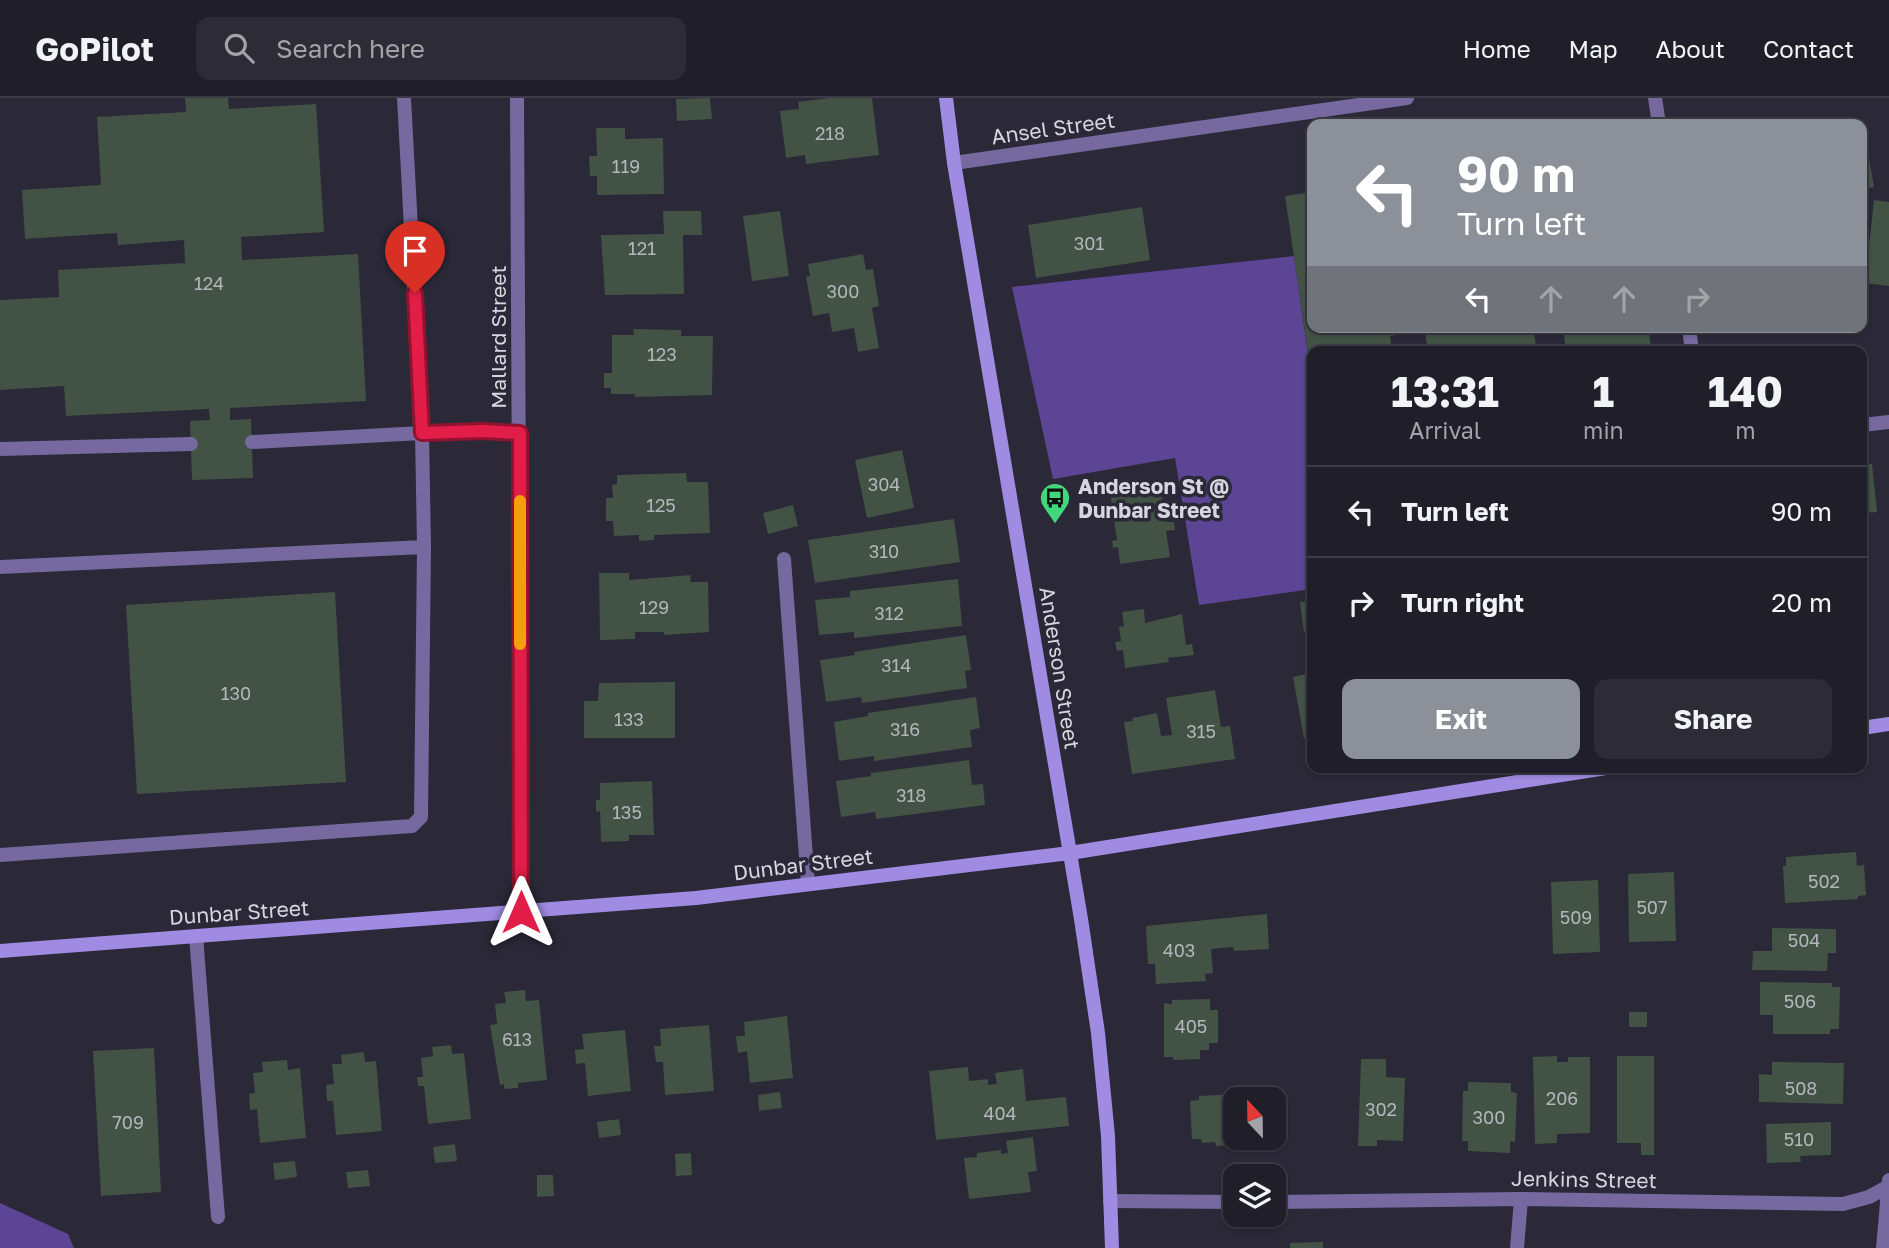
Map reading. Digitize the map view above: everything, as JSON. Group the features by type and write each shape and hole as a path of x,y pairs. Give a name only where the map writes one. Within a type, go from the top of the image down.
{"street":[{"path":"0,855 412,826 421,817 424,547 422,433 404,98"},
{"name":"Mallard Street","path":"517,98 521,912"},
{"name":"Anderson Street","path":"946,98 954,163 1098,1032 1108,1136 1112,1248"},
{"name":"Ansel Street","path":"954,163 1407,98"},
{"path":"1656,98 1658,119"},
{"path":"1867,424 1889,422"},
{"path":"252,442 422,433 520,433"},
{"path":"0,449 191,444"},
{"path":"0,567 424,547"},
{"path":"784,559 808,884"},
{"path":"1867,727 1889,724"},
{"name":"Dunbar Street","path":"0,951 696,898 1070,853 1574,773"},
{"path":"196,936 218,1217"},
{"path":"1883,1248 1889,1184"},
{"name":"Jenkins Street","path":"1286,1202 1521,1199 1843,1204 1869,1197 1889,1184"},
{"path":"1517,1248 1521,1199"},
{"path":"1110,1202 1223,1202"}],"shaded area":[{"path":"1294,256 1307,347 1307,590 1199,605 1175,458 1053,479 1012,287"},
{"path":"0,1203 68,1234 74,1248 0,1248"}],"building":[{"path":"185,98 228,98 229,109 316,104 324,232 241,237 242,260 358,254 366,401 230,408 230,420 251,419 253,478 192,480 190,421 210,420 209,409 66,416 64,386 0,390 0,300 59,297 58,270 185,263 184,240 118,245 117,233 25,239 22,190 101,185 97,117 186,112"},
{"path":"710,98 712,119 677,121 676,99"},
{"path":"830,98 872,98 879,155 806,164 805,155 786,158 780,111 799,109 798,102"},
{"path":"596,128 625,128 625,139 663,138 664,194 597,195 597,176 590,176 589,156 597,156"},
{"path":"1867,147 1874,187 1867,188"},
{"path":"1307,193 1307,333 1411,333 1390,336 1391,346 1307,346 1285,196"},
{"path":"1874,200 1889,202 1889,286 1867,283"},
{"path":"1142,207 1150,260 1036,278 1028,225"},
{"path":"663,211 701,211 702,235 683,235 684,294 605,295 601,235 664,234"},
{"path":"780,211 789,276 752,281 743,216"},
{"path":"863,254 866,270 873,269 879,306 872,308 879,348 858,352 854,328 832,332 829,313 813,316 806,277 810,276 808,264"},
{"path":"633,329 681,330 681,336 713,336 712,395 635,397 635,394 611,394 611,388 604,388 604,373 612,373 612,335 634,335"},
{"path":"1425,333 1534,333 1536,346 1427,346"},
{"path":"1564,333 1649,333 1651,346 1565,346"},
{"path":"902,450 914,508 867,518 855,460"},
{"path":"1867,464 1872,464 1877,512 1867,513"},
{"path":"686,473 687,482 708,482 710,533 654,535 654,540 639,541 639,535 614,536 613,521 606,521 606,498 613,498 612,485 617,484 617,475"},
{"path":"1161,483 1163,506 1171,505 1172,513 1165,514 1166,522 1174,522 1175,530 1166,531 1170,557 1120,564 1118,547 1113,548 1112,541 1117,540 1113,513 1109,513 1109,507 1112,506 1110,490"},
{"path":"793,505 798,526 768,534 763,513"},
{"path":"954,519 960,562 815,583 808,540"},
{"path":"599,573 629,573 629,580 691,575 690,582 708,582 709,632 664,635 664,632 635,632 635,639 600,640"},
{"path":"958,579 962,626 854,638 854,632 819,635 815,600 850,597 850,591"},
{"path":"335,592 346,782 137,794 126,605"},
{"path":"1307,601 1307,632 1304,632 1300,602"},
{"path":"1144,609 1145,623 1182,614 1186,645 1192,644 1194,655 1168,658 1169,662 1125,668 1123,650 1117,651 1115,642 1121,641 1119,627 1124,626 1122,612"},
{"path":"966,635 971,670 965,671 967,688 862,703 861,697 826,702 820,660 855,655 854,652"},
{"path":"1307,674 1307,738 1304,738 1293,677"},
{"path":"675,682 675,738 584,738 584,701 598,701 599,683"},
{"path":"1215,690 1221,727 1230,726 1235,759 1132,774 1124,722 1157,713 1161,736 1172,735 1166,698"},
{"path":"976,697 980,728 970,730 972,747 874,761 874,756 839,761 834,722 868,716 868,713"},
{"path":"969,760 972,785 983,784 985,805 876,819 875,812 841,817 836,781 871,776 871,773"},
{"path":"652,781 654,835 629,835 629,841 601,842 600,811 596,812 596,800 600,800 600,783"},
{"path":"1856,852 1857,866 1864,865 1866,895 1858,896 1858,899 1785,903 1783,866 1786,866 1786,857"},
{"path":"1674,872 1676,941 1629,942 1628,874"},
{"path":"1598,880 1600,952 1553,954 1551,882"},
{"path":"1267,914 1269,949 1211,949 1213,973 1205,974 1206,981 1156,984 1155,964 1148,964 1146,926"},
{"path":"1772,928 1836,929 1836,953 1828,953 1827,971 1752,970 1753,951 1772,951"},
{"path":"1760,982 1832,983 1832,987 1840,987 1839,1029 1830,1029 1830,1034 1773,1034 1773,1015 1760,1015"},
{"path":"525,990 526,1001 539,1000 547,1080 518,1083 518,1088 504,1089 504,1084 500,1085 490,1025 497,1024 495,1004 506,1003 504,992"},
{"path":"1210,999 1210,1010 1218,1010 1218,1043 1209,1043 1209,1050 1200,1050 1200,1059 1173,1060 1173,1057 1164,1057 1164,1003 1172,1004 1172,1000"},
{"path":"1629,1012 1647,1012 1647,1027 1629,1027"},
{"path":"787,1016 793,1078 750,1083 747,1051 738,1053 736,1036 745,1036 744,1022"},
{"path":"709,1025 714,1091 665,1095 663,1062 656,1062 654,1046 661,1046 660,1029"},
{"path":"625,1030 631,1091 588,1096 585,1063 576,1064 575,1050 584,1049 582,1034"},
{"path":"451,1045 452,1054 464,1053 471,1119 428,1124 424,1086 418,1086 417,1077 423,1077 421,1058 433,1056 432,1047"},
{"path":"154,1048 161,1192 101,1196 93,1051"},
{"path":"364,1052 365,1062 376,1061 382,1131 336,1135 333,1101 327,1101 326,1085 334,1084 332,1064 342,1064 341,1055"},
{"path":"1557,1056 1557,1062 1568,1062 1568,1057 1590,1057 1590,1133 1557,1134 1557,1143 1535,1144 1533,1057"},
{"path":"1617,1056 1654,1056 1654,1155 1641,1155 1641,1143 1617,1143"},
{"path":"1361,1059 1386,1059 1386,1077 1405,1078 1403,1141 1377,1140 1377,1146 1358,1146"},
{"path":"287,1060 288,1070 300,1068 306,1138 260,1143 257,1109 250,1110 249,1094 255,1093 253,1073 263,1072 262,1062"},
{"path":"1772,1062 1844,1063 1843,1104 1759,1102 1759,1074 1772,1075"},
{"path":"968,1067 969,1081 988,1079 988,1085 997,1084 995,1073 1023,1069 1026,1101 1066,1097 1069,1126 936,1140 929,1071"},
{"path":"1468,1082 1511,1083 1511,1092 1517,1093 1515,1142 1510,1141 1510,1153 1468,1151 1468,1141 1462,1141 1463,1091 1468,1091"},
{"path":"780,1092 782,1108 759,1111 758,1095"},
{"path":"1223,1095 1223,1146 1192,1139 1190,1101 1199,1100 1199,1096"},
{"path":"619,1119 621,1135 599,1138 597,1122"},
{"path":"1831,1122 1831,1155 1800,1156 1801,1162 1767,1163 1766,1124"},
{"path":"1033,1137 1037,1171 1028,1172 1031,1192 969,1199 964,1158 977,1157 977,1153 1001,1150 1001,1154 1008,1153 1006,1141"},
{"path":"455,1144 457,1161 435,1163 433,1147"},
{"path":"691,1153 692,1175 676,1176 675,1154"},
{"path":"295,1161 297,1177 275,1180 273,1163"},
{"path":"368,1170 370,1186 348,1188 346,1172"},
{"path":"537,1175 553,1175 554,1196 537,1197"},
{"path":"1323,1242 1323,1248 1290,1248 1290,1243"}],"slow traffic":[{"path":"520,501 520,644"}],"place":[{"name":"Anderson St @ Dunbar Street","path":"1055,525"}],"route":[{"path":"415,293 422,433 520,433 521,912"}]}
